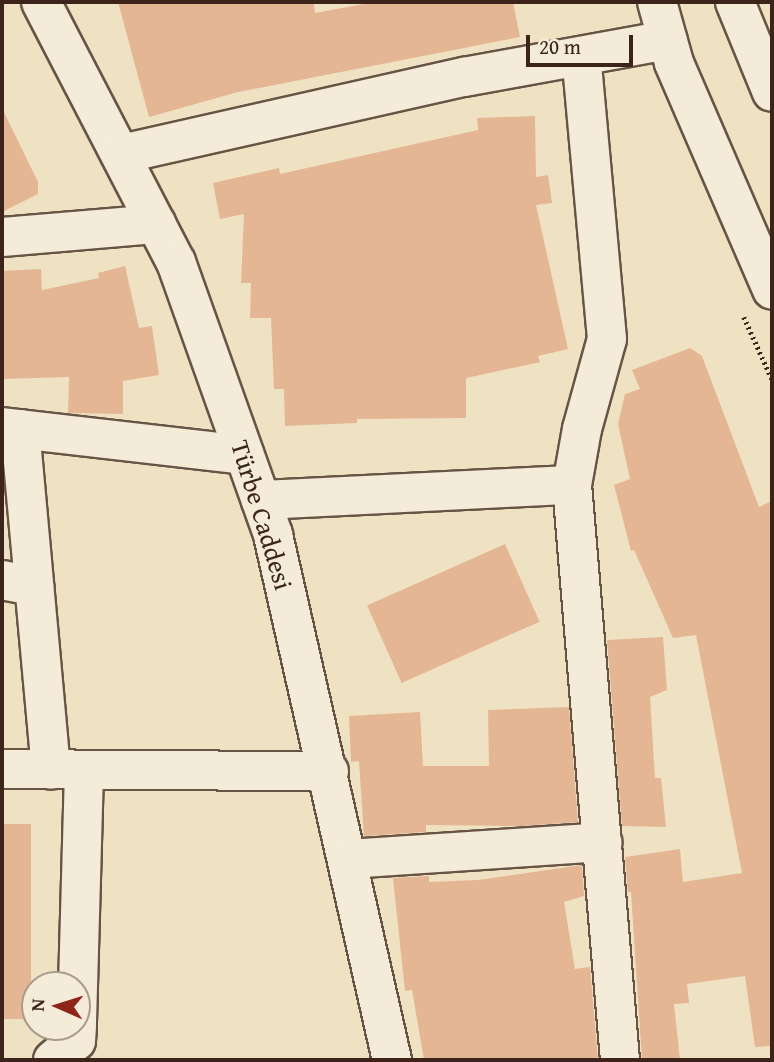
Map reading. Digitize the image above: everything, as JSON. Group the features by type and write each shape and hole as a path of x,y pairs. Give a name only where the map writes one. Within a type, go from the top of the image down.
{"street":[{"name":"Türbe Caddesi","path":"41,2 176,262 273,535 329,771 392,1060"},
{"path":"657,2 674,63 772,290"},
{"path":"735,2 772,92"},
{"path":"121,154 451,80 668,40"},
{"path":"581,56 607,339 582,429 572,485 620,1060"},
{"path":"2,237 156,223"},
{"path":"75,971 67,770 13,585 11,428 244,455"},
{"path":"261,500 572,485"},
{"path":"2,769 329,771"},
{"path":"348,859 602,842"},
{"path":"53,1060 76,1041"}],"building":[{"path":"118,2 314,2 315,13 374,2 513,2 520,37 238,92 149,117"},
{"path":"2,108 38,182 38,194 2,212"},
{"path":"535,116 536,177 548,175 552,203 536,205 568,349 538,356 540,362 466,378 466,418 357,419 357,423 285,426 284,389 274,389 271,318 250,318 251,283 241,283 244,214 220,219 213,183 279,168 280,174 478,130 477,118"},
{"path":"125,266 139,328 152,326 159,375 123,381 123,414 68,413 69,377 2,379 2,271 41,269 42,290 99,278 98,273"},
{"path":"690,348 702,356 759,507 772,501 772,1046 755,1047 745,976 687,984 689,1003 674,1004 680,1060 642,1060 631,892 628,892 625,857 680,849 683,882 742,873 696,635 673,638 634,550 631,551 614,485 630,479 618,424 625,394 640,389 632,370"},
{"path":"505,544 540,622 402,683 367,605"},
{"path":"663,637 667,690 650,697 655,778 661,778 666,827 622,826 607,640"},
{"path":"569,707 578,822 521,826 426,825 426,832 364,836 359,761 351,762 349,716 420,712 423,766 489,766 488,710"},
{"path":"2,824 31,824 31,971 21,971 21,1019 2,1019"},
{"path":"582,865 584,896 564,902 575,969 590,967 598,1060 424,1060 412,990 405,991 393,878 429,876 429,882 478,880"}]}
